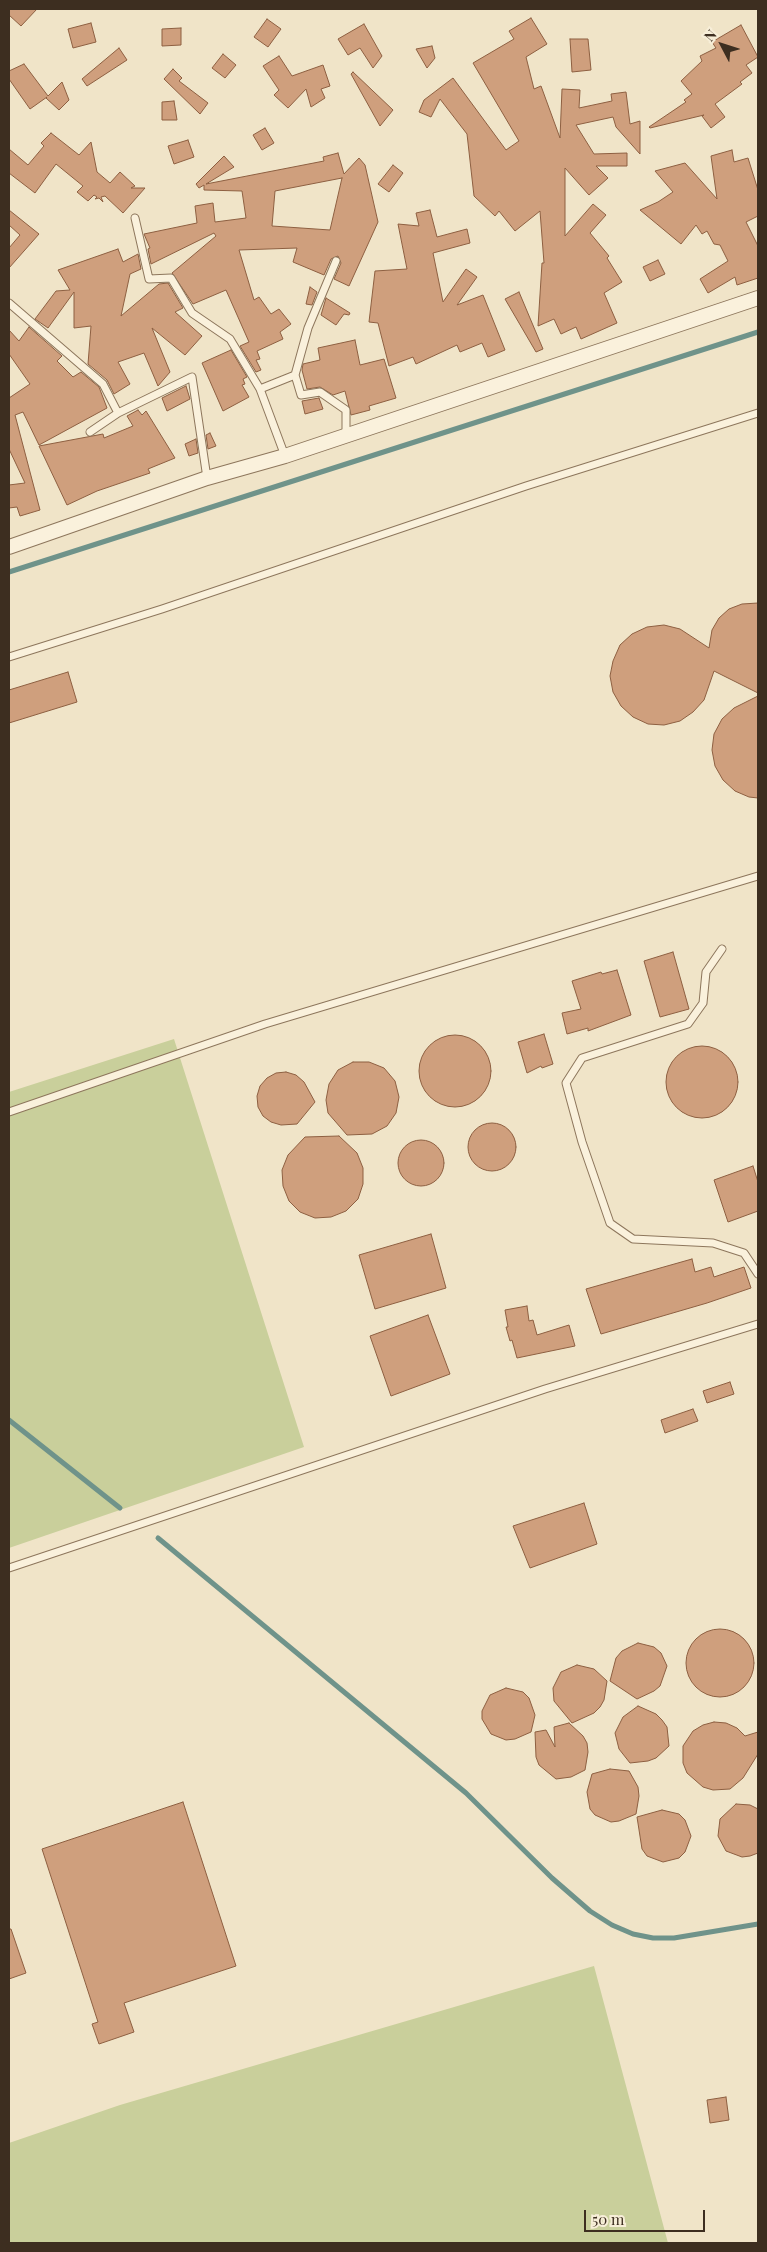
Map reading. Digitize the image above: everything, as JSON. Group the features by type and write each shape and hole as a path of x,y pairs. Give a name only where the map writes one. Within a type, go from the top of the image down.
{"street":[{"path":"9,547 207,478 286,456 346,434 758,298"}],"lane":[{"path":"135,218 149,279 171,278 192,313 230,339 260,389 286,456"},
{"path":"336,261 308,328 295,375 301,396 320,392 346,410 346,434"},
{"path":"9,303 103,384 118,413"},
{"path":"260,389 295,375"},
{"path":"90,432 118,413 192,377 207,478"},
{"path":"9,657 172,606 526,486 758,413"},
{"path":"9,1112 265,1024 758,876"},
{"path":"722,949 706,972 703,1002 688,1024 582,1058 566,1083 582,1142 610,1223 633,1239 713,1243 744,1253 758,1274"},
{"path":"9,1568 545,1389 758,1324"}],"green space":[{"path":"174,1039 304,1447 9,1548 9,1092"},
{"path":"594,1966 668,2243 9,2243 9,2143 120,2105"}],"building":[{"path":"9,9 37,9 21,26 9,15"},
{"path":"531,18 547,44 526,57 534,89 541,86 560,138 562,89 580,90 579,108 612,101 611,94 626,92 630,124 640,121 640,154 616,127 613,117 576,125 594,154 627,153 627,166 596,166 608,178 589,195 565,168 565,236 593,204 606,215 590,233 609,256 607,258 622,282 604,293 617,323 581,339 576,327 561,334 554,319 538,326 542,263 544,263 540,211 515,231 499,211 495,216 474,196 467,134 440,99 431,117 419,112 424,100 453,78 506,150 519,141 473,63 514,39 509,31"},
{"path":"267,19 281,29 268,47 254,37"},
{"path":"91,23 96,42 73,48 68,29"},
{"path":"364,24 382,56 373,68 360,48 348,55 338,39"},
{"path":"741,25 758,57 746,65 752,73 740,82 742,84 715,104 725,117 711,128 702,116 704,115 650,128 686,102 684,100 692,94 681,81 702,61 700,56 716,48 712,42"},
{"path":"181,28 181,45 162,46 162,29"},
{"path":"570,39 588,39 591,70 572,72"},
{"path":"432,46 435,58 427,68 416,49"},
{"path":"119,48 127,60 87,86 82,79"},
{"path":"223,54 236,65 225,78 212,68"},
{"path":"279,56 292,76 323,65 330,86 321,89 325,98 311,107 306,89 288,108 274,95 279,90 263,66"},
{"path":"24,64 48,96 62,82 69,100 59,110 47,97 30,109 9,79 9,71"},
{"path":"173,69 182,78 179,81 208,103 200,114 164,79"},
{"path":"353,72 393,110 380,126 351,74"},
{"path":"174,101 177,120 162,120 162,102"},
{"path":"265,128 274,143 262,150 253,135"},
{"path":"51,133 79,155 91,142 97,172 110,183 120,172 135,186 131,188 145,188 123,213 105,196 101,197 103,202 99,198 95,199 97,197 94,195 88,201 77,192 83,186 56,164 35,193 9,173 9,149 28,165 44,146 41,143"},
{"path":"188,140 194,157 174,164 168,146"},
{"path":"732,150 734,162 748,158 758,190 758,216 746,222 758,246 758,278 737,285 735,277 708,293 700,279 728,261 720,245 714,244 707,231 702,234 696,225 681,244 640,210 658,202 673,192 655,171 685,163 717,199 711,156"},
{"path":"338,153 344,174 359,158 365,165 378,222 349,286 334,279 341,263 338,256 331,259 324,275 293,262 297,248 239,250 254,300 259,297 271,314 279,309 291,324 280,332 283,339 257,351 260,359 256,360 261,370 256,372 240,346 249,342 226,290 193,304 172,273 216,236 214,233 151,264 148,249 150,248 144,234 197,223 195,206 213,203 215,222 246,218 242,191 204,190 204,185 199,188 196,184 224,156 234,167 206,184 324,161 323,157","holes":["342,178 330,230 272,226 275,191"]},
{"path":"393,165 403,173 389,192 378,184"},
{"path":"9,210 39,234 9,268 9,248 20,235 9,225"},
{"path":"430,210 437,237 467,229 470,243 433,253 443,302 466,269 477,277 457,305 483,295 505,350 488,357 482,343 460,352 457,345 416,364 413,357 389,366 378,323 369,322 375,271 407,269 398,224 419,226 416,213"},
{"path":"118,249 123,262 138,254 141,269 130,274 121,316 159,284 168,283 183,308 175,312 202,336 185,355 152,328 170,372 158,386 144,353 118,362 130,384 114,394 107,380 88,364 91,326 74,328 74,292 48,328 35,319 56,291 70,290 58,270"},
{"path":"658,260 665,274 650,281 643,267"},
{"path":"310,287 317,292 312,305 306,304"},
{"path":"519,292 543,349 536,352 505,299"},
{"path":"326,298 350,313 349,315 344,314 336,325 321,315"},
{"path":"29,327 62,356 57,361 73,377 81,372 99,387 107,408 39,445 23,412 15,415 40,510 20,516 17,507 9,508 9,485 25,483 9,449 9,398 30,384 9,354 9,330 19,341"},
{"path":"355,340 360,365 384,359 396,398 369,406 370,410 351,415 345,391 333,395 320,387 307,389 302,370 303,364 320,360 318,348"},
{"path":"231,350 247,377 243,379 245,384 242,385 249,397 223,411 202,363"},
{"path":"186,386 190,399 167,411 162,398"},
{"path":"319,398 323,409 305,414 302,401"},
{"path":"138,410 142,415 146,411 175,458 148,469 150,473 97,491 67,505 39,446 103,434 104,438 133,426 127,416"},
{"path":"210,433 216,446 208,449 206,435"},
{"path":"196,439 198,453 189,456 185,444"},
{"path":"758,603 758,693 714,671 704,700 693,712 680,721 664,725 648,724 633,717 621,706 613,692 610,676 613,661 620,645 632,634 647,627 664,625 680,629 709,648 712,630 719,618 729,609 742,604"},
{"path":"68,672 77,702 9,723 9,690"},
{"path":"758,696 758,798 749,797 735,791 723,780 715,766 712,750 714,734 722,719 734,708"},
{"path":"673,952 689,1009 660,1017 644,961"},
{"path":"617,970 631,1015 588,1031 588,1028 567,1034 562,1013 581,1009 572,981 601,972 602,974"},
{"path":"544,1034 553,1064 542,1068 541,1066 527,1073 518,1042"},
{"path":"448,1035 462,1035 481,1045 491,1064 491,1078 481,1097 462,1107 448,1107 429,1097 419,1078 419,1064 429,1045"},
{"path":"702,1046 716,1049 728,1056 735,1068 738,1082 735,1096 728,1108 716,1115 702,1118 688,1115 676,1108 669,1096 666,1082 669,1068 676,1056 688,1049"},
{"path":"353,1062 369,1062 384,1068 395,1081 399,1097 396,1113 387,1126 372,1134 347,1135 328,1113 326,1100 329,1084 338,1070"},
{"path":"286,1072 296,1075 304,1082 315,1102 297,1124 281,1125 271,1122 263,1116 258,1107 257,1096 260,1086 267,1078 276,1073"},
{"path":"487,1123 497,1123 506,1127 512,1133 515,1138 515,1156 506,1167 497,1171 487,1171 478,1167 472,1161 468,1152 468,1142 472,1133 478,1127"},
{"path":"339,1136 357,1153 363,1168 363,1184 358,1199 346,1211 331,1217 315,1218 300,1212 289,1201 283,1186 282,1170 288,1155 305,1137"},
{"path":"416,1140 426,1140 440,1150 444,1163 440,1176 434,1182 426,1186 416,1186 402,1176 398,1168 398,1158 408,1144"},
{"path":"753,1166 758,1182 758,1211 728,1222 714,1180"},
{"path":"431,1234 446,1288 375,1309 359,1255"},
{"path":"692,1259 695,1272 711,1267 714,1277 744,1267 751,1288 601,1334 586,1289"},
{"path":"527,1306 529,1321 533,1320 537,1335 569,1325 575,1346 517,1358 506,1327 508,1327 505,1310"},
{"path":"428,1315 450,1374 391,1396 370,1336"},
{"path":"730,1382 734,1394 707,1403 703,1391"},
{"path":"693,1409 698,1421 665,1433 661,1420"},
{"path":"584,1503 597,1544 530,1568 513,1526"},
{"path":"720,1629 733,1632 744,1639 751,1650 754,1663 751,1676 744,1687 733,1694 720,1697 707,1694 696,1687 689,1676 686,1663 689,1650 696,1639 707,1632"},
{"path":"638,1643 654,1647 661,1653 667,1666 660,1686 637,1699 610,1681 616,1658 622,1651"},
{"path":"577,1665 594,1669 607,1681 604,1700 600,1707 594,1713 572,1723 554,1701 553,1688 561,1672"},
{"path":"506,1688 523,1692 529,1698 535,1715 531,1732 515,1739 506,1740 491,1734 482,1719 482,1711 490,1695"},
{"path":"638,1706 656,1714 662,1720 667,1727 669,1746 656,1758 630,1763 619,1749 615,1733 623,1717"},
{"path":"714,1722 726,1723 737,1728 745,1736 758,1732 758,1754 743,1778 730,1789 713,1790 703,1787 687,1773 683,1763 683,1746 693,1731 703,1725"},
{"path":"569,1723 583,1736 587,1743 588,1752 585,1770 571,1777 556,1779 539,1765 536,1757 535,1732 546,1730 555,1747 554,1727"},
{"path":"610,1769 629,1771 638,1787 639,1796 636,1814 611,1822 595,1815 590,1809 587,1792 592,1774"},
{"path":"183,1802 236,1966 124,2003 134,2032 99,2044 92,2024 98,2022 42,1849"},
{"path":"736,1804 750,1805 758,1809 758,1853 750,1856 742,1857 726,1851 718,1836 720,1819"},
{"path":"662,1810 679,1814 685,1820 691,1836 685,1852 679,1858 663,1862 647,1856 642,1849 637,1817"},
{"path":"9,1929 11,1929 26,1973 9,1979"},
{"path":"726,2097 729,2120 710,2123 707,2100"}],"waterway":[{"path":"9,572 758,332"},
{"path":"9,1420 120,1508"},
{"path":"158,1538 466,1793 552,1878 590,1911 612,1925 633,1934 653,1938 674,1938 758,1924"}]}
